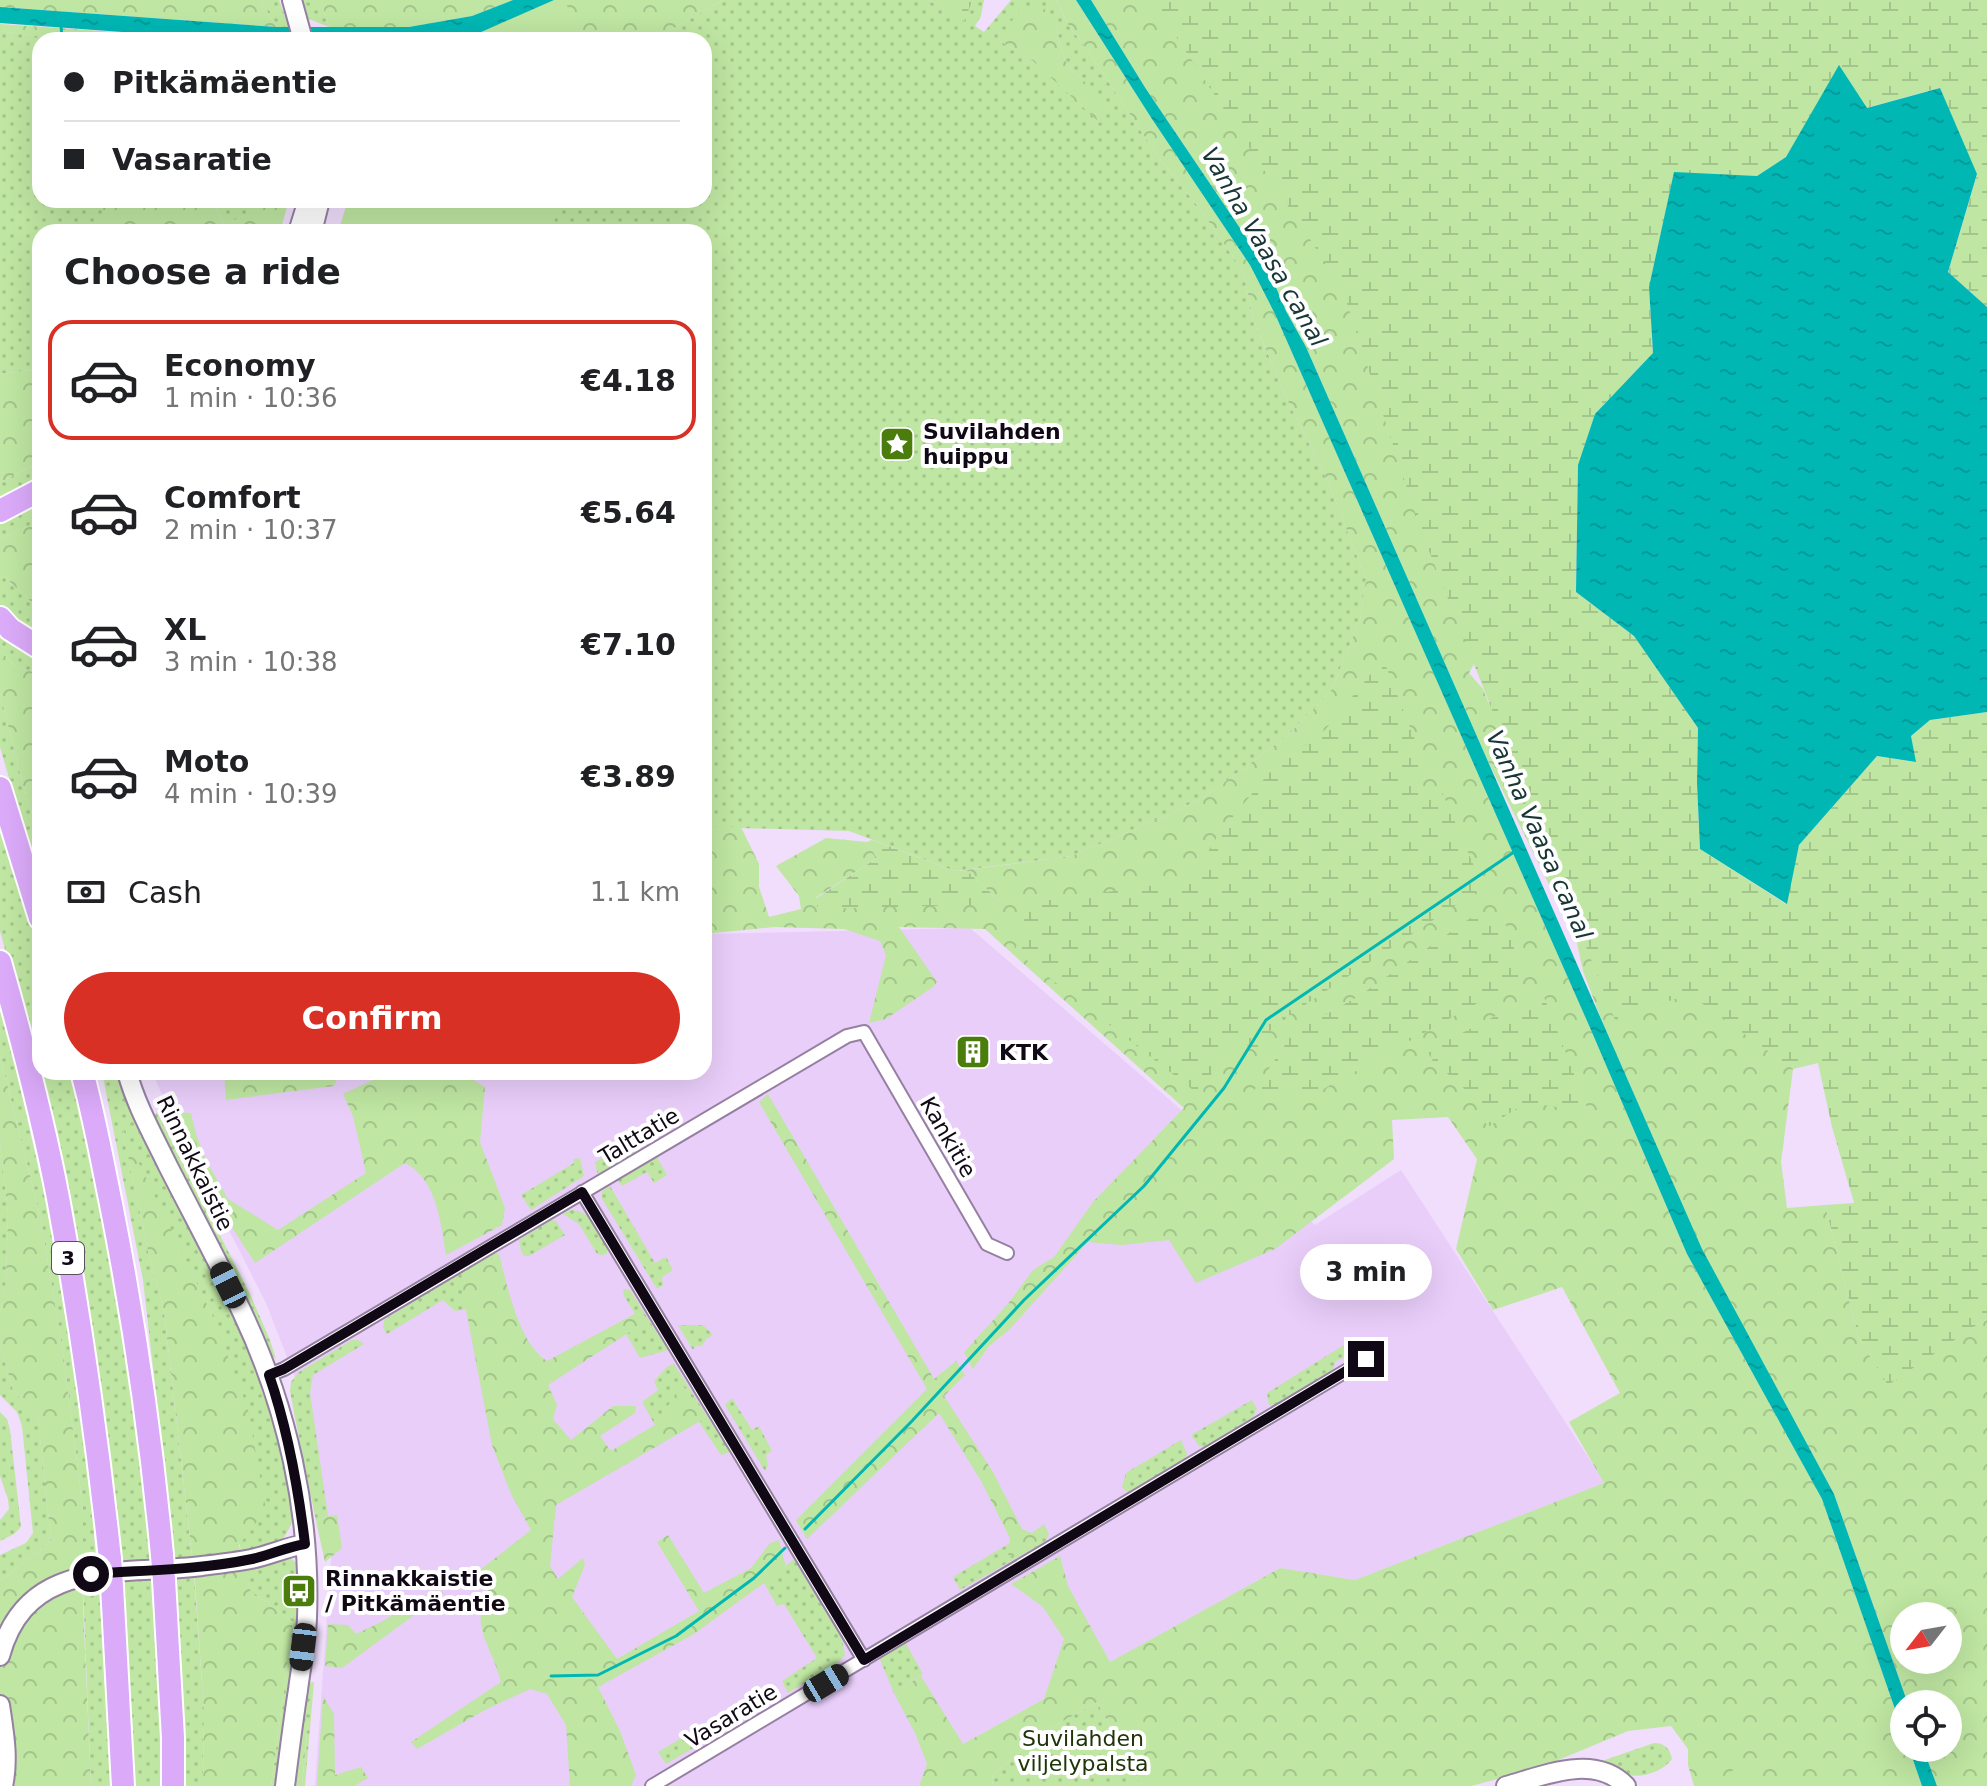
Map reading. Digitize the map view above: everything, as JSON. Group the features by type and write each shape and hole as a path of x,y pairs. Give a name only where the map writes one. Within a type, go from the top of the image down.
{"highway":[{"path":"0,511 32,494"},
{"path":"0,618 10,629 32,643"},
{"path":"0,788 32,892"},
{"name":"3","path":"0,962 25,1053 57,1196 89,1384 110,1559 123,1786"},
{"path":"84,1080 117,1235 153,1466 164,1580 173,1786"},
{"path":"91,1105 93,1080"}],"street":[{"path":"290,0 301,32"},
{"name":"Talttatie","path":"269,1375 284,1369 847,1036 864,1032"},
{"name":"Kankitie","path":"864,1032 987,1244 1007,1253"},
{"name":"Rinnakkaistie","path":"130,1080 147,1124 242,1312 269,1375 291,1450 305,1544 307,1622 285,1786"},
{"path":"582,1192 864,1660"},
{"name":"Vasaratie","path":"652,1786 1366,1359"},
{"path":"0,1656 15,1618 32,1600 62,1582 91,1574 251,1559 305,1544"},
{"path":"0,1705 6,1771 3,1786"},
{"path":"1506,1786 1571,1769 1595,1769 1626,1786"}],"shaded area":[{"path":"970,928 1315,1225 1401,1170 1605,1483 1355,1580 1280,1568 927,1764 919,1786 315,1786 332,1546 306,1406 266,1303 156,1080 712,1080 712,934"}],"green space":[{"path":"0,0 261,0 276,27 0,7"},
{"path":"261,0 279,0 289,27 276,27"},
{"path":"299,0 321,0 329,27 304,17"},
{"path":"321,0 513,0 472,16 409,27 329,27"},
{"path":"554,0 723,0 667,32 481,32"},
{"path":"554,0 564,0 580,32 481,32"},
{"path":"723,0 928,0 964,20 973,0 984,0 975,26 984,32 1011,0 1056,0 1069,26 1157,155 1243,271 1254,321 1287,399 1329,484 1366,579 1360,620 1331,691 1286,737 1210,793 1177,811 1072,856 955,871 849,831 712,827 712,224 548,224 552,208 712,208 712,32 667,32","holes":["1055,22 1068,66 1084,81 1100,122 1032,60 998,40"]},
{"path":"928,0 973,0 964,21"},
{"path":"1056,0 1076,0 1250,265 1275,314 1687,1254 1822,1499 1890,1695 1890,1762 1914,1762 1922,1786 1694,1786 1688,1765 1688,1749 1671,1726 1628,1731 1539,1768 1471,1786 1142,1786 1097,1702 1042,1733 994,1774 992,1786 919,1786 927,1764 894,1693 921,1676 963,1744 1044,1699 1064,1639 1043,1607 1011,1584 1060,1556 1068,1586 1110,1662 1280,1568 1355,1580 1604,1483 1569,1422 1620,1393 1562,1287 1493,1310 1456,1249 1477,1159 1448,1117 1392,1120 1394,1159 1275,1249 1196,1283 1169,1240 1122,1245 1088,1242 1009,1330 989,1346 973,1369 964,1352 1007,1305 1033,1270 1054,1257 1093,1202 1184,1108 985,929 899,927 937,982 886,1019 869,1023 886,955 880,941 844,929 774,927 712,933 712,826 741,827 759,864 759,887 769,917 801,909 799,896 776,866 826,838 867,842 877,858 815,898 1002,903 966,870 1072,856 1177,811 1210,793 1286,737 1331,691 1360,620 1366,579 1329,484 1287,399 1254,321 1243,271 1157,155 1069,26"},
{"path":"1091,0 1180,0 1264,70 1489,665 1474,664 1469,673 1483,689 1489,704 1505,714 1782,1030 1793,1069 1781,1162 1787,1208 1825,1205 1859,1339 1888,1384 1987,1320 1987,1786 1937,1786 1928,1762 1962,1762 1962,1690 1903,1690 1897,1674 1962,1674 1962,1602 1890,1602 1890,1653 1834,1494 1702,1250 1603,1024 1583,971 1574,929 1562,911 1485,755 1306,347 1269,271 1146,89"},
{"path":"1152,0 1987,0 1987,307 1948,272 1977,175 1939,88 1866,108 1839,66 1786,157 1757,176 1674,173 1649,287 1653,353 1595,414 1578,466 1576,592 1634,636 1698,728 1700,849 1786,904 1799,845 1877,756 1915,762 1911,736 1930,720 1987,712 1987,1320 1888,1385 1859,1339 1825,1205 1854,1203 1818,1063 1793,1069 1689,994 1615,1020 1420,528 1342,288"},
{"path":"1042,6 1055,22 1068,66 1101,97 1105,114 1100,123 1032,60 998,40 1021,8"},
{"path":"0,24 116,32 32,32 32,35 0,31"},
{"path":"0,31 32,35 32,208 103,208 103,224 32,224 32,370 0,374"},
{"path":"103,208 216,208 224,224 103,224"},
{"path":"216,208 259,208 227,224"},
{"path":"258,208 287,208 282,224 227,224"},
{"path":"346,208 557,208 554,224 340,224"},
{"path":"32,370 32,465 0,483 0,374"},
{"path":"32,465 32,482 0,498 0,483"},
{"path":"32,509 32,525 0,539 0,524"},
{"path":"32,525 32,602 5,577 0,578 0,539"},
{"path":"5,577 32,602 32,634 9,617 0,605 0,578"},
{"path":"0,627 32,649 32,672 16,667 0,651"},
{"path":"0,651 16,667 32,672 32,813 23,785 0,693"},
{"path":"1383,659 1423,760 1418,791 1439,785 1483,887 1273,1026 1258,1051 1237,1040 1197,1093 1015,951 1029,903 1191,880 1218,835 1269,773 1325,730"},
{"path":"0,693 32,813 32,857 0,747"},
{"path":"0,815 32,922 32,1046 0,931"},
{"path":"872,840 955,871 966,870 1003,904 818,909 815,899 877,858 867,842"},
{"path":"1472,917 1506,925 1524,977 1320,1091 1251,1095 1293,1033 1359,996"},
{"path":"1544,997 1589,1112 1537,1104 1519,1107 1488,1127 1467,1091 1433,1061 1427,1051 1505,1011"},
{"path":"0,1010 48,1210 76,1360 96,1564 83,1571 83,1510 64,1359 40,1215 0,1056"},
{"path":"0,1056 40,1215 64,1359 83,1510 83,1605 91,1786 0,1786 0,1581 51,1541 38,1418 13,1390 0,1344 8,1213 0,1142"},
{"path":"41,1080 75,1080 107,1229 104,1234 110,1245 134,1390 152,1558 120,1565 77,1238"},
{"path":"104,1080 124,1080 261,1374 285,1463 293,1518 283,1539 274,1546 241,1554 214,1319 123,1132 164,1311 192,1557 175,1560 143,1280"},
{"path":"225,1080 337,1080 334,1086 226,1100"},
{"path":"373,1080 474,1080 485,1087 480,1142 505,1208 502,1225 446,1255 431,1191 416,1170 405,1163 255,1263 220,1209 173,1112 191,1113 206,1160 228,1199 278,1230 366,1173 353,1116 343,1094"},
{"path":"768,1094 934,1379 956,1361 965,1375 944,1396 993,1472 1022,1529 1032,1533 1044,1524 1049,1534 1008,1558 1010,1538 981,1481 939,1413 807,1539 796,1520 927,1389 759,1102"},
{"path":"157,1112 250,1294 276,1359 268,1353 153,1118"},
{"path":"122,1128 214,1319 248,1409 266,1510 239,1545 250,1590 293,1622 271,1786 203,1786 204,1711 195,1582 164,1311"},
{"path":"0,1142 8,1213 6,1282 0,1314"},
{"path":"631,1143 635,1151 629,1157 598,1176 595,1162"},
{"path":"657,1157 667,1175 654,1183 647,1172 622,1186 618,1180"},
{"path":"580,1158 584,1176 531,1210 521,1195 574,1163 573,1159"},
{"path":"610,1186 655,1263 666,1257 673,1270 662,1277 663,1285 657,1289 602,1199 602,1191"},
{"path":"570,1210 589,1217 607,1247 607,1253 597,1254 579,1224 563,1214"},
{"path":"551,1220 556,1221 565,1235 524,1256 519,1240"},
{"path":"491,1253 499,1254 461,1279 466,1309 455,1311 443,1300 387,1334 383,1328 384,1320"},
{"path":"499,1254 522,1328 537,1353 547,1361 640,1311 648,1320 548,1385 557,1405 553,1419 571,1440 613,1406 636,1406 635,1413 600,1436 611,1451 655,1425 682,1385 707,1417 556,1505 550,1566 558,1579 583,1558 585,1565 572,1597 617,1659 699,1611 657,1542 668,1535 704,1593 751,1568 770,1543 779,1540 786,1567 694,1634 598,1687 620,1731 636,1775 631,1786 570,1786 566,1725 547,1694 530,1689 485,1710 417,1749 411,1742 501,1682 481,1624 484,1600 490,1587 480,1570 531,1530 511,1494 492,1445 460,1279"},
{"path":"624,1289 630,1290 668,1350 640,1358 626,1334 648,1320 640,1312 635,1314 623,1294"},
{"path":"678,1325 703,1325 713,1335 693,1350"},
{"path":"352,1340 364,1344 313,1375 310,1393 328,1516 316,1521 290,1391 291,1382 299,1372"},
{"path":"1352,1340 1354,1353 1349,1359 1344,1357 1335,1362 1333,1370 1269,1405 1267,1393"},
{"path":"0,1344 13,1390 38,1417 51,1541 0,1581 0,1555 26,1543 33,1533 22,1426 17,1412 0,1395"},
{"path":"674,1364 730,1452 721,1455 699,1422 706,1417 683,1386 655,1425 642,1402 658,1390 654,1381"},
{"path":"732,1398 752,1430 759,1426 772,1451 766,1455 768,1466 765,1471 725,1405"},
{"path":"1252,1400 1257,1409 1253,1417 1205,1447 1199,1446 1191,1435"},
{"path":"0,1412 7,1419 10,1430 21,1527 0,1541 0,1520 9,1509 0,1476"},
{"path":"1181,1440 1186,1458 1128,1493 1122,1487 1126,1473"},
{"path":"337,1515 342,1548 325,1562 316,1521"},
{"path":"1049,1534 1045,1542 960,1590 953,1577 1010,1543 1009,1557"},
{"path":"290,1557 298,1571 299,1633 278,1786 271,1786 293,1622 250,1590 244,1567"},
{"path":"794,1559 842,1639 845,1655 839,1662 788,1693 782,1681 817,1658 784,1604 777,1606 764,1583"},
{"path":"194,1575 204,1711 203,1786 185,1786 176,1578"},
{"path":"154,1577 164,1786 130,1786 122,1580"},
{"path":"99,1585 107,1646 111,1786 91,1786 83,1587"},
{"path":"436,1590 444,1593 342,1668 325,1666 328,1624 348,1625 356,1634"},
{"path":"905,1642 923,1674 894,1693 879,1657"},
{"path":"314,1682 305,1786 302,1786 308,1721 299,1718 308,1683"},
{"path":"323,1696 334,1714 335,1775 361,1767 368,1778 354,1786 317,1786"},
{"name":"Suvilahden viljelypalsta","path":"1097,1702 1142,1786 992,1786 994,1774 1042,1733"},
{"path":"721,1715 728,1728 666,1764 658,1752"},
{"path":"302,1717 308,1720 302,1786 293,1786"},
{"path":"1654,1743 1666,1747 1672,1759 1653,1773 1629,1775 1603,1764 1602,1761"},
{"path":"1743,1764 1753,1786 1719,1786 1718,1780"}],"water":[{"path":"513,0 554,0 481,32 122,32 0,23 0,7 276,27 409,27 472,16"},
{"path":"1076,0 1091,0 1146,89 1269,271 1306,347 1702,1249 1834,1494 1890,1653 1890,1674 1897,1674 1903,1690 1890,1690 1890,1695 1822,1499 1687,1254 1275,314 1250,265"},
{"path":"1839,65 1867,108 1940,88 1977,174 1948,272 1987,307 1987,712 1930,720 1911,736 1916,762 1877,756 1799,845 1787,904 1700,849 1698,728 1634,636 1576,592 1578,465 1595,414 1653,353 1649,287 1674,172 1757,176 1786,157"},
{"path":"1914,1762 1928,1762 1937,1786 1922,1786"}],"waterway":[{"path":"61,24 62,32"},
{"path":"805,1529 912,1421 1024,1300 1144,1186 1224,1088 1266,1020 1514,852"},
{"path":"551,1676 598,1675 676,1636 754,1578 785,1548"}],"place":[{"name":"Suvilahden huippu","path":"897,444"},
{"name":"KTK","path":"973,1052"},
{"name":"Rinnakkaistie / Pitkämäentie","path":"299,1591"}],"route":[{"path":"91,1574 251,1559 305,1544 293,1462 269,1375 582,1192 864,1660 1366,1359"}],"water label":[{"name":"Vanha Vaasa canal","path":"1264,247"},
{"name":"Vanha Vaasa canal","path":"1539,835"}]}
